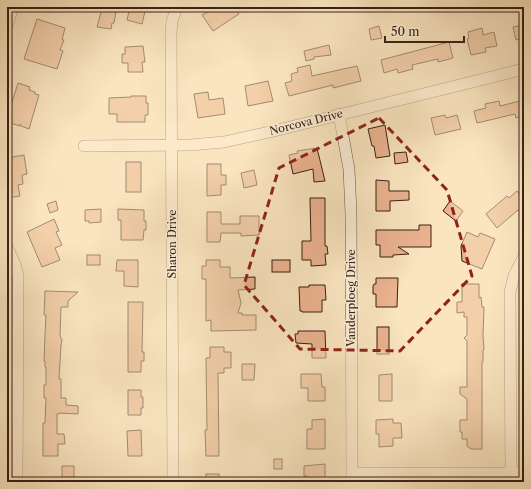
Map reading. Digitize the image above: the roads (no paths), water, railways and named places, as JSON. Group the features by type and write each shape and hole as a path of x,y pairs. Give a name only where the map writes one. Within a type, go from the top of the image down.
{"street":[{"path":"7,25 13,7"},
{"name":"Sharon Drive","path":"173,482 171,32 172,21 177,7"},
{"name":"Norcova Drive","path":"84,146 172,146 224,142 524,69"},
{"name":"Vanderploeg Drive","path":"339,114 349,169 352,478"},
{"path":"7,246 15,264 18,276 12,394 17,482"},
{"path":"511,477 510,292 514,276 524,256"},
{"path":"352,478 511,477 524,473"}]}
